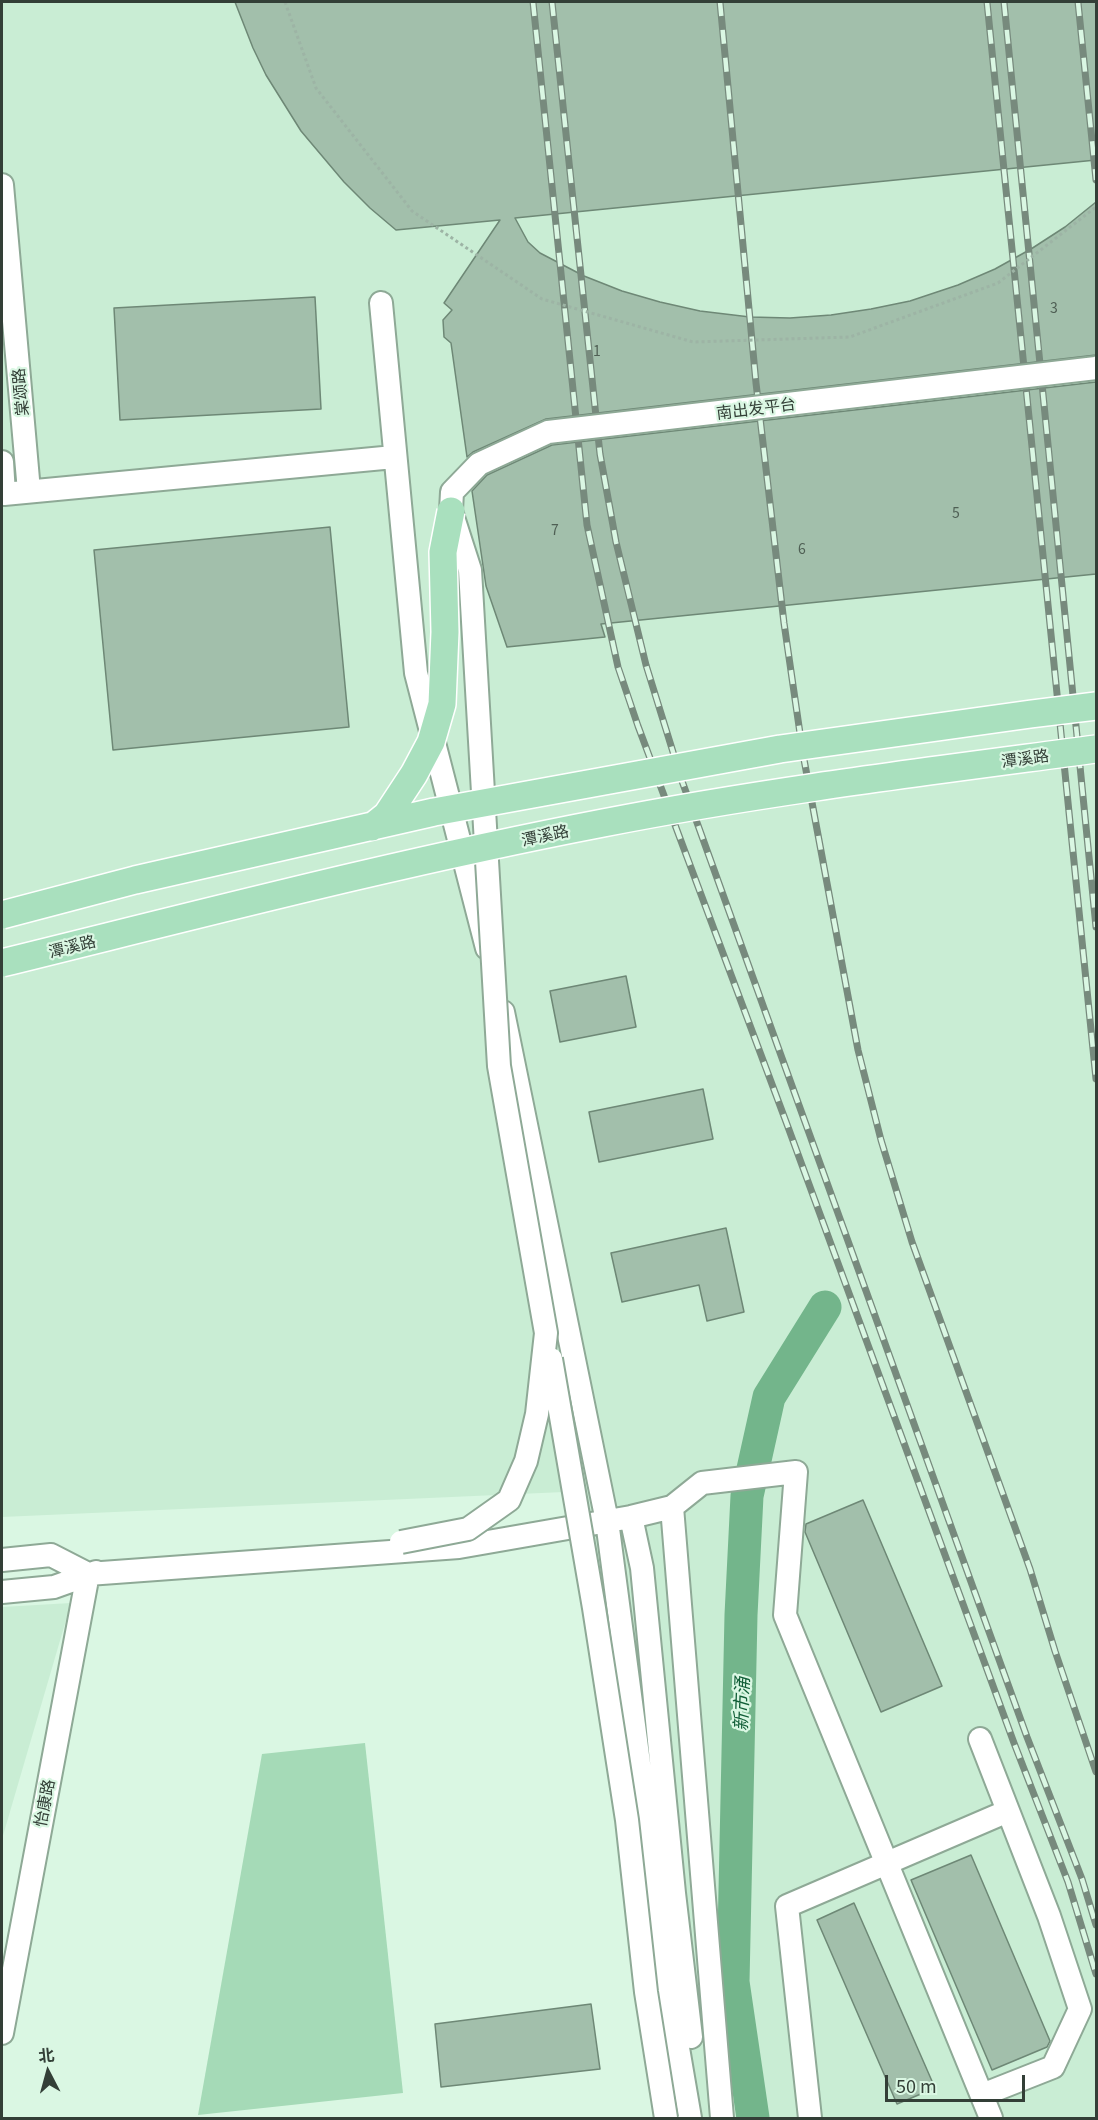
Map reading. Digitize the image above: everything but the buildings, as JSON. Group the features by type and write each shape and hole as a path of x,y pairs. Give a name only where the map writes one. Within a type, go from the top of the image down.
{"main road":[{"path":"2,928 343,842 366,832 387,815 414,774 431,742 442,704 445,632 443,552 451,511"},
{"path":"2,915 146,878 434,812 606,779 780,749 1096,706"},
{"name":"潭溪路","path":"2,963 442,856 604,822 789,790 1096,749"}],"street":[{"name":"棠颂路","path":"2,185 29,491"},
{"path":"381,303 416,674 503,1012 607,1521 670,2001 690,2118"},
{"name":"南出发平台","path":"451,511 452,492 479,464 548,432 1096,368"},
{"path":"2,462 4,494 394,457"},
{"path":"451,511 470,570 499,1066 594,1608 627,1820 646,1992 666,2118"},
{"path":"2,1592 54,1587 88,1574 179,1559 401,1542 468,1529 509,1500 526,1461 535,1424 546,1334"},
{"path":"2,1560 51,1555 88,1574 459,1547 632,1517 672,1507 702,1483 796,1472 785,1615 991,2118"},
{"path":"672,1507 722,2118"},
{"path":"632,1517 642,1568 674,1893 692,2048 705,2118"},
{"name":"怡康路","path":"2,2033 88,1574"},
{"path":"980,1739 1049,1916 1080,2009 1053,2067 982,2096"},
{"path":"810,2118 788,1906 1008,1811"}],"path":[{"path":"285,2 316,88 412,211 542,298 693,342 850,336 998,283 1096,207"}],"shaded area":[{"path":"2,2 1096,2 1096,2118 673,2118 564,1492 2,1517"},
{"path":"71,1603 2,1839 2,1607"},
{"path":"365,1743 403,2093 198,2115 262,1754"}],"waterway":[{"name":"新市涌","path":"753,2118 733,1982 741,1615 747,1496 769,1397 825,1307"}],"railway":[{"path":"533,2 587,525 618,667 1014,1743 1068,1882 1096,1974"},
{"path":"552,2 600,454 616,542 646,665 682,781 1027,1737 1082,1879 1096,1925"},
{"path":"720,2 756,383 784,623 803,754 858,1050 881,1140 912,1242 1030,1569 1096,1772"},
{"path":"987,2 1096,1079"},
{"path":"1004,2 1096,927"},
{"path":"1078,2 1096,180"}]}
